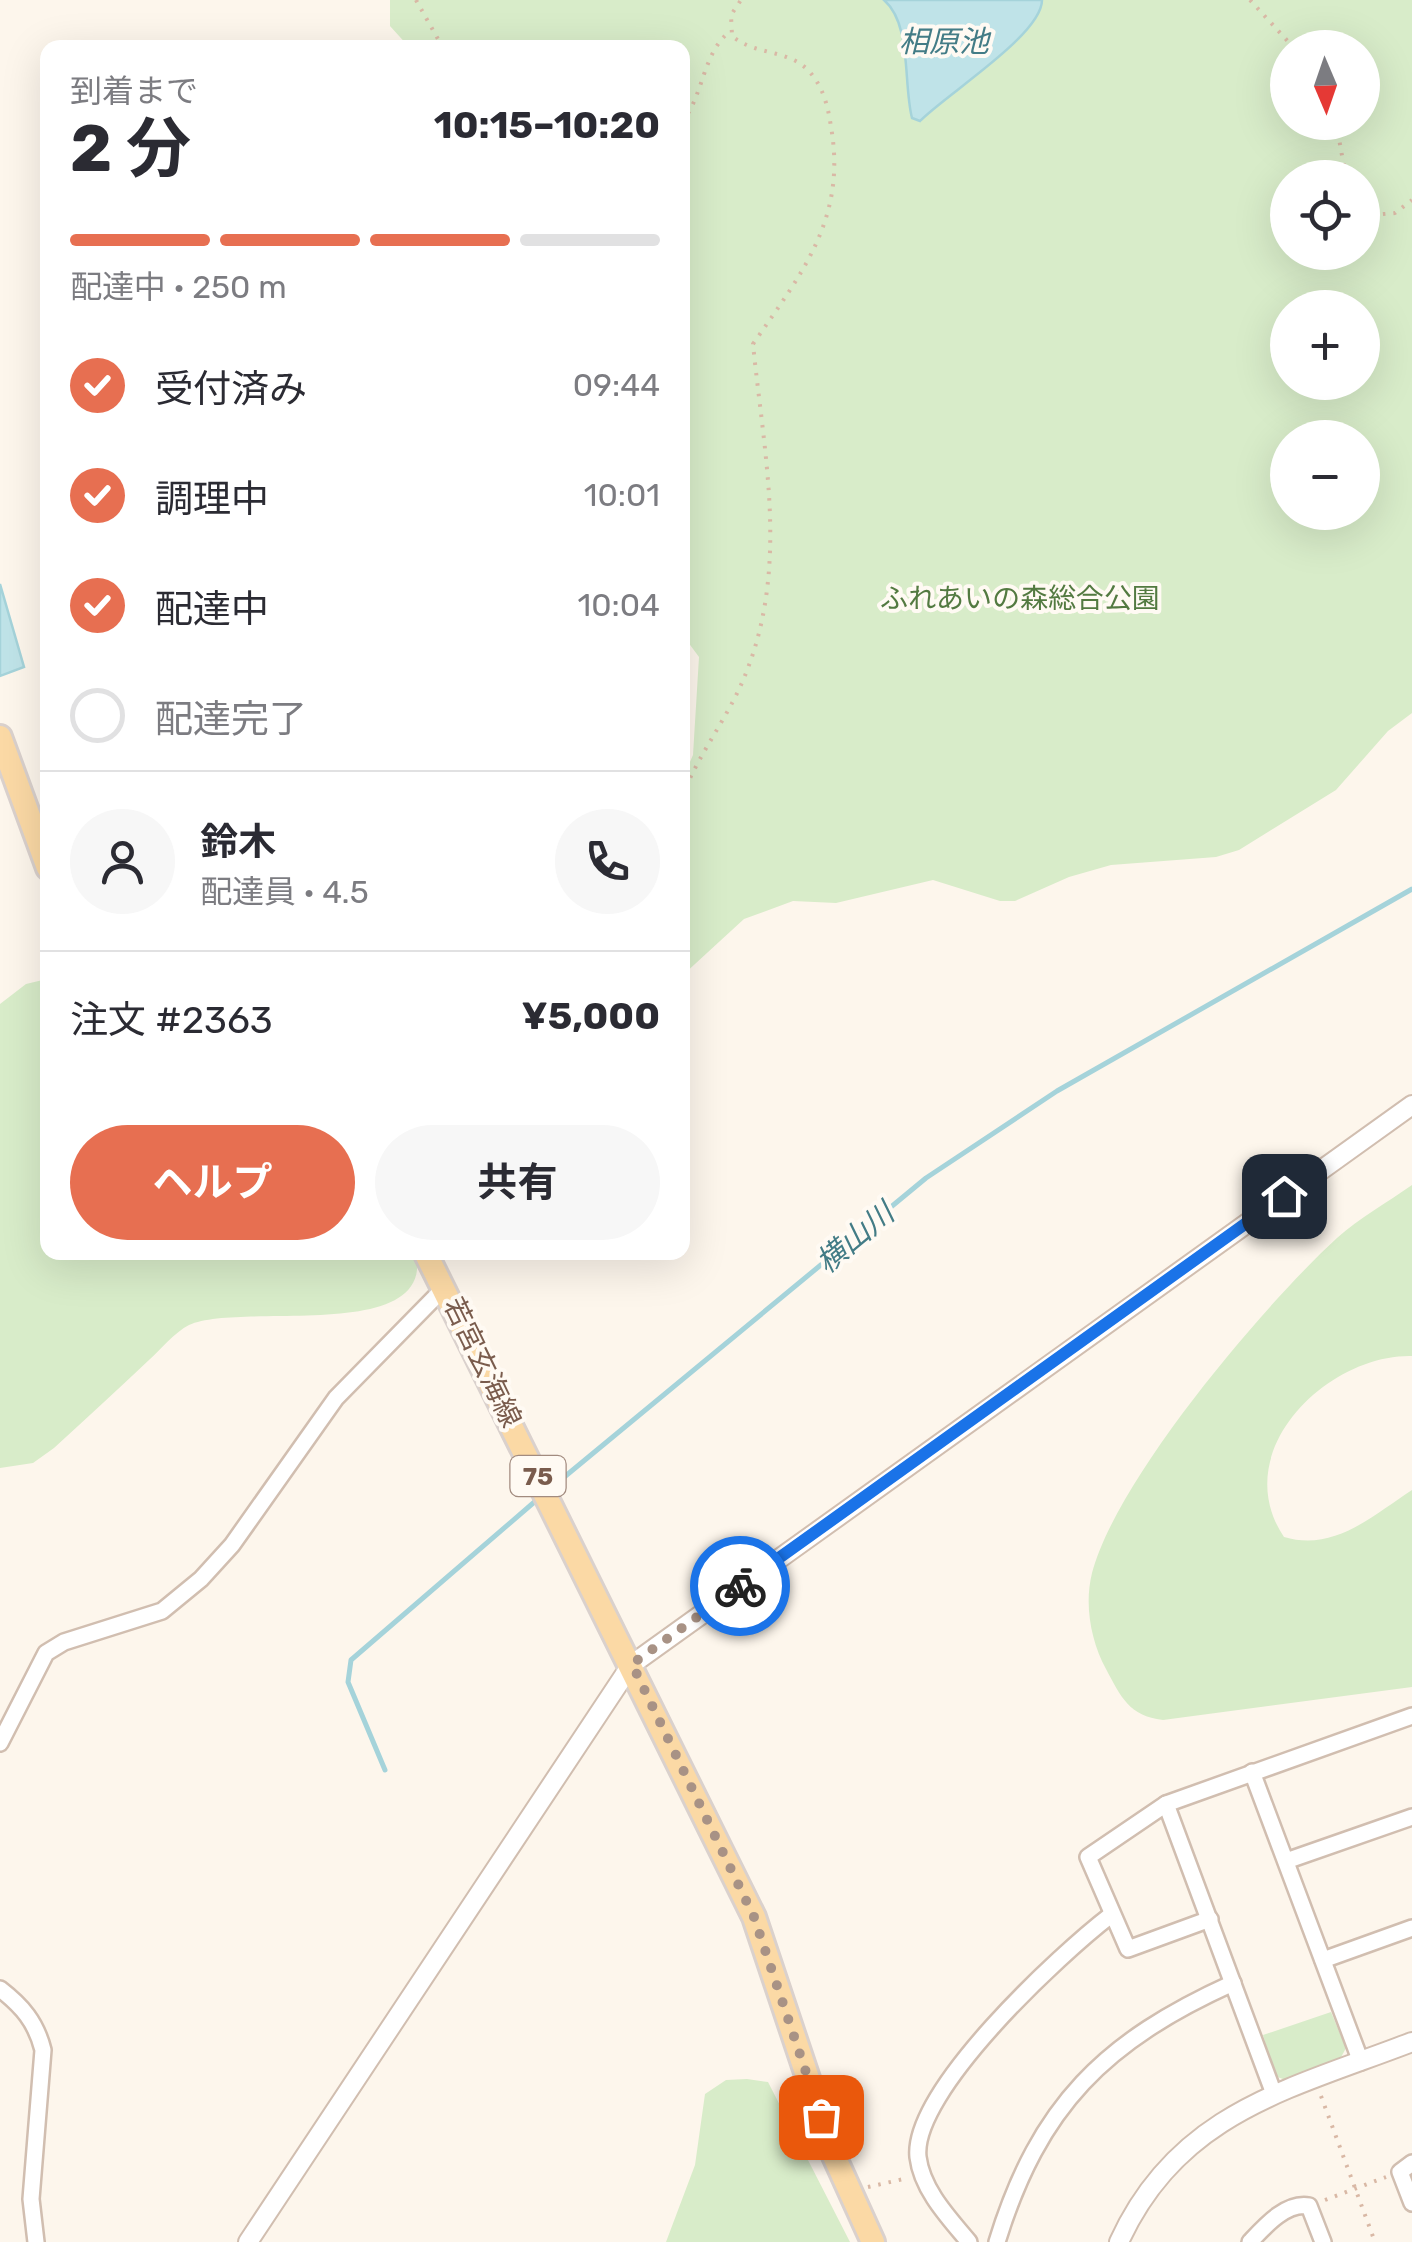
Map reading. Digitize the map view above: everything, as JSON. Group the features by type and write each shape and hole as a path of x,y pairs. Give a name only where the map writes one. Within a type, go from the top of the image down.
{"main road":[{"path":"0,737 40,846"},
{"name":"若宮玄海線","path":"430,1260 754,1917 847,2192 873,2242"}],"street":[{"path":"248,2242 632,1664 1412,1105"},
{"path":"0,1743 46,1653 64,1642 162,1611 201,1579 232,1545 336,1398 446,1287"},
{"path":"1210,1918 1128,1949 1088,1857 1166,1804 1412,1716"},
{"path":"1252,1772 1361,2062"},
{"path":"1166,1804 1274,2094"},
{"path":"1286,1861 1412,1817"},
{"path":"969,2242 922,2175 918,2144 921,2123 932,2101 1066,1950 1111,1915"},
{"path":"1323,1960 1412,1928"},
{"path":"997,2242 1023,2170 1065,2102 1130,2038 1176,2010 1233,1984"},
{"path":"0,1988 38,2028 43,2050 31,2199 36,2242"},
{"path":"1119,2242 1136,2205 1172,2161 1224,2118 1274,2094 1412,2042"},
{"path":"1406,2168 1412,2203"},
{"path":"1250,2242 1298,2204 1309,2206 1322,2242"}],"path":[{"path":"416,0 438,40"},
{"path":"690,104 711,56 730,31 731,15 741,0"},
{"path":"1250,0 1278,30"},
{"path":"690,783 729,715 748,669 767,590 772,508 752,344 821,236 836,175 829,111 812,74 787,57 742,45 730,31"},
{"path":"1380,214 1395,212 1412,200"},
{"path":"1315,2079 1375,2242"},
{"path":"1309,2206 1406,2168"},
{"path":"847,2192 922,2175"}],"green space":[{"name":"ふれあいの森総合公園","path":"390,0 1412,0 1412,713 1388,731 1336,790 1239,850 1216,857 1111,865 1069,877 1015,901 1000,901 933,880 836,903 793,901 744,919 690,969 690,762 699,657 690,645 690,40 403,40 390,26"},
{"path":"40,981 40,1260 416,1260 414,1282 396,1300 366,1310 214,1319 189,1325 54,1448 33,1463 0,1468 0,1004 26,984"},
{"path":"1412,1185 1412,1356 1380,1360 1348,1371 1319,1390 1295,1414 1277,1442 1268,1473 1270,1505 1284,1537 1302,1540 1319,1540 1352,1529 1412,1490 1412,1687 1163,1720 1142,1714 1127,1704 1116,1688 1090,1622 1092,1573 1107,1534 1161,1443 1271,1305 1346,1231"},
{"path":"1331,2012 1346,2048 1339,2061 1288,2081 1275,2076 1263,2035"},
{"path":"726,2080 768,2082 850,2242 666,2242 695,2165 705,2094"}],"water":[{"name":"相原池","path":"884,0 1042,0 1038,14 1010,47 920,121 912,118 899,24"},
{"path":"0,584 24,667 0,676"}],"waterway":[{"name":"横山川","path":"551,1488 926,1178 1057,1091 1412,889"},
{"name":"横山川","path":"385,1770 348,1682 351,1660 539,1498"}],"way so far":[{"path":"740,1586 632,1664 754,1917 821,2117"}],"route":[{"path":"740,1586 1284,1196"}]}
